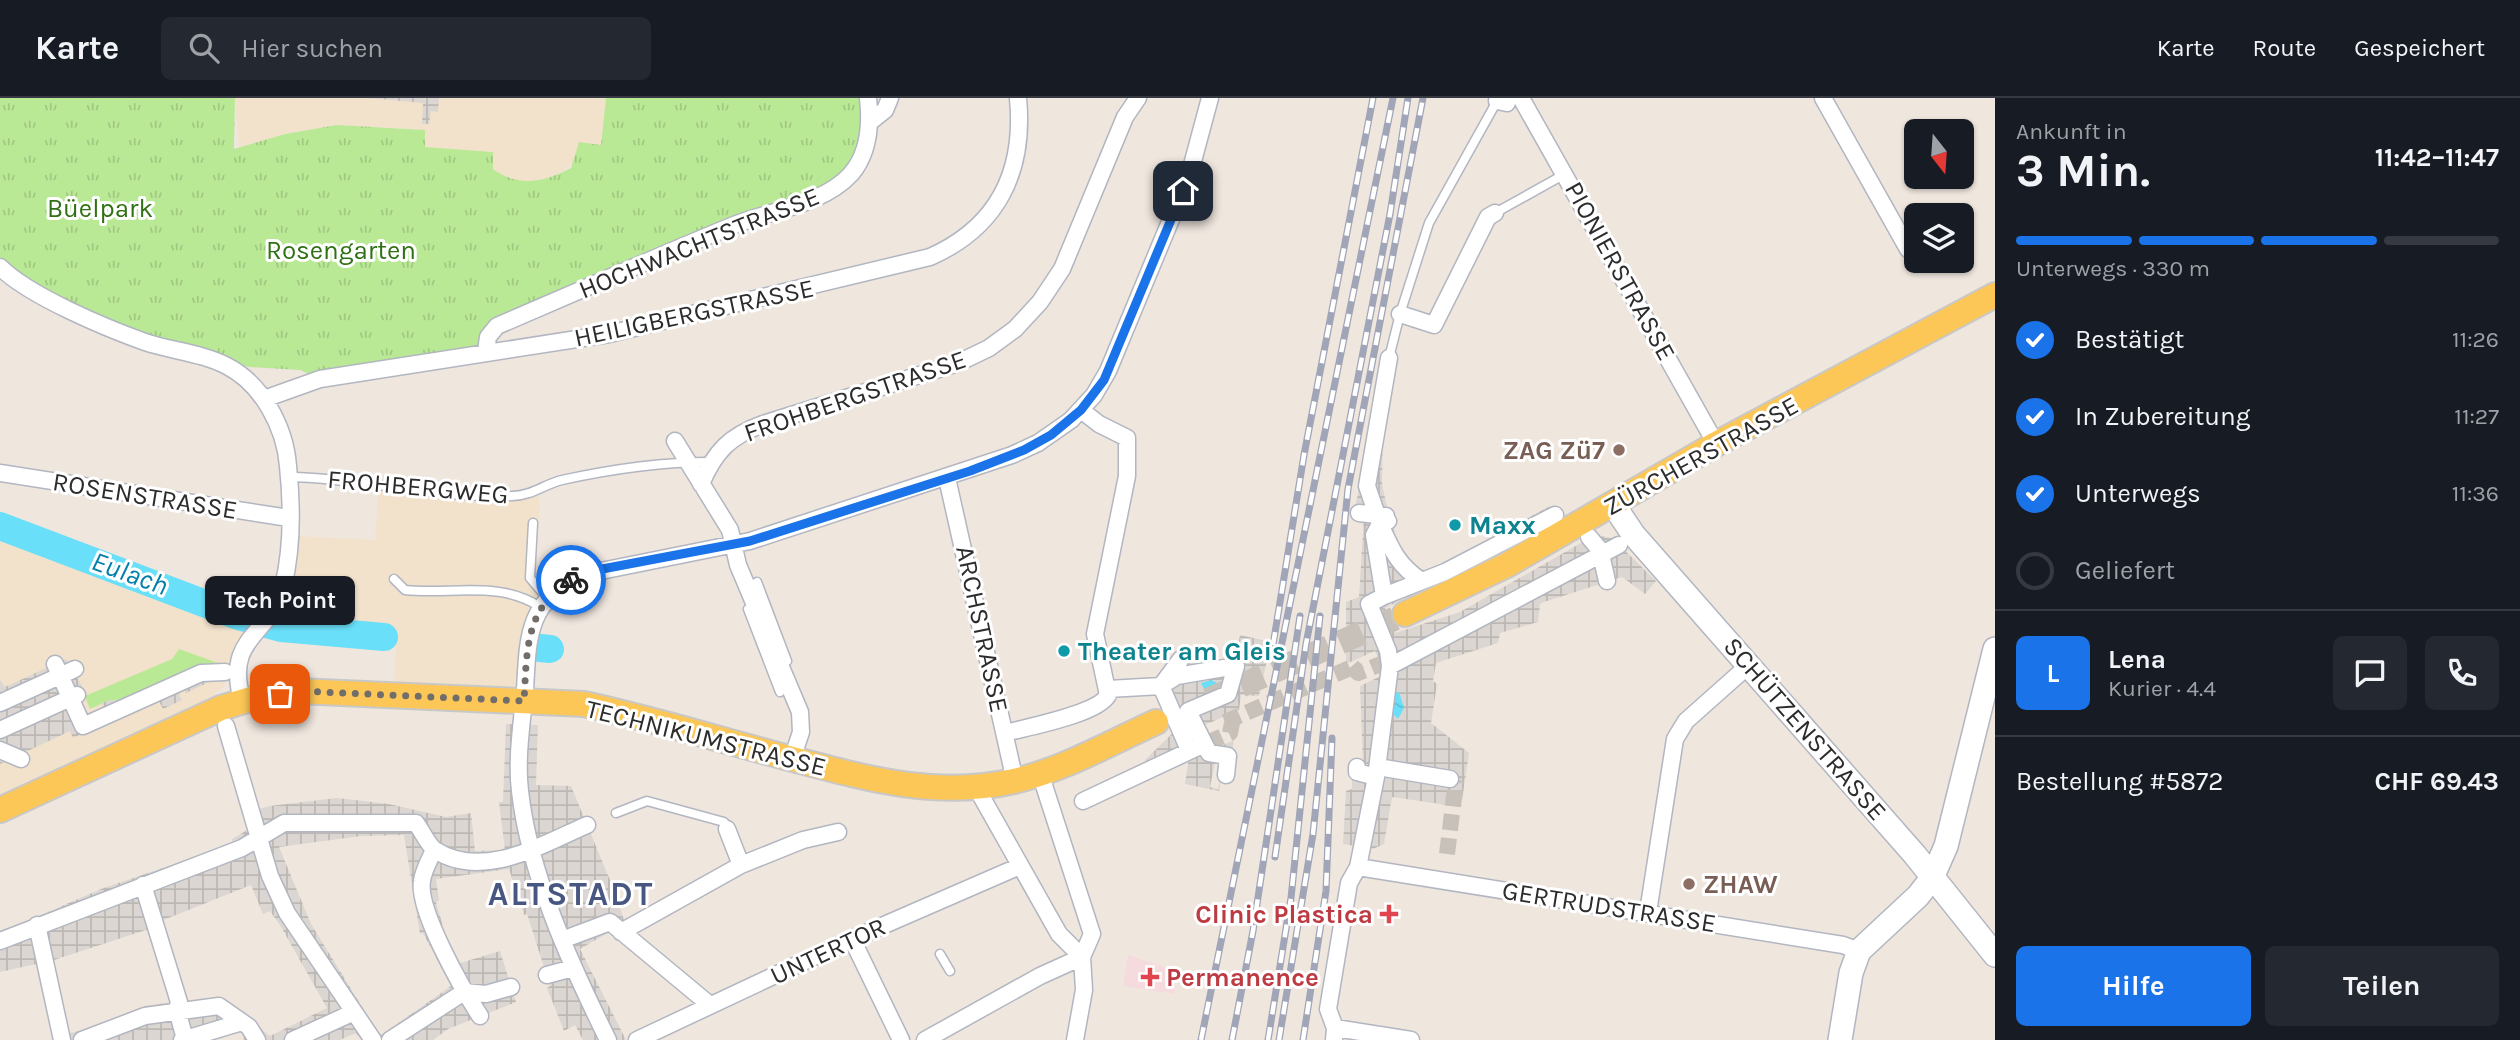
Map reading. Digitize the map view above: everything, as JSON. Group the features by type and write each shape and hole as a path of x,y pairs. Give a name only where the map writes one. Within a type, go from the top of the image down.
{"main road":[{"name":"ZÜRCHERSTRASSE","path":"1405,614 1507,565 1716,444 1995,295"},
{"name":"TECHNIKUMSTRASSE","path":"0,810 229,712 298,691 523,711 584,704 630,714 885,784 927,788 976,788 1015,781"},
{"path":"1015,781 1040,773 1156,722"}],"street":[{"name":"HOCHWACHTSTRASSE","path":"486,352 488,337 497,326 738,224 820,196 839,185 859,162 866,146 870,122 868,98"},
{"path":"870,122 885,110 890,98"},
{"name":"HEILIGBERGSTRASSE","path":"264,399 320,379 609,334 912,263 947,250 989,214 1012,174 1018,146 1018,98"},
{"name":"FROHBERGSTRASSE","path":"701,484 710,462 724,443 751,428 958,363 989,348 1015,329 1040,302 1062,269 1125,117 1138,98"},
{"path":"608,1040 562,940 532,848 519,790 530,631 543,603 566,583 588,572 733,544 947,478 1031,447 1062,427 1081,410 1104,380 1178,205 1198,150 1210,98"},
{"path":"1822,98 1904,242"},
{"name":"PIONIERSTRASSE","path":"1506,100 1565,174 1716,444"},
{"path":"1399,314 1434,325 1488,217 1495,213"},
{"path":"0,267 92,321 148,343 227,366 264,399 283,439 289,477 289,518 283,588 276,604 241,650 238,684 229,712 270,876 288,914 352,1013 373,1040"},
{"path":"1384,519 1359,514 1367,486 1389,358"},
{"path":"1005,733 1093,708 1106,699 1108,689 1097,654 1095,634 1127,476 1127,438 1081,410"},
{"path":"675,441 730,530 738,565 800,712 801,732 792,759"},
{"name":"ROSENSTRASSE","path":"0,473 289,518"},
{"name":"ARCHSTRASSE","path":"947,478 1015,781"},
{"path":"1367,486 1384,519 1396,559 1407,572 1422,581"},
{"name":"SCHÜTZENSTRASSE","path":"1614,504 1633,534 1749,665 1995,955"},
{"path":"1411,1040 1335,1034 1328,1009 1349,883 1358,867 1377,772 1386,659 1369,604 1422,581 1559,508"},
{"path":"1384,519 1374,535 1384,596"},
{"path":"1386,659 1546,585 1593,552 1619,545"},
{"path":"1593,552 1606,581"},
{"path":"1544,602 1546,585"},
{"path":"1840,1040 1851,973 1859,951 1866,941 1918,896 1932,878 1946,846 1995,649"},
{"path":"1161,686 1181,659"},
{"path":"1648,912 1675,739 1686,721 1749,665"},
{"path":"1108,689 1161,686 1178,676 1236,666 1228,694 1188,711 1198,740"},
{"path":"0,703 63,670 76,697 83,726 201,673 225,672"},
{"path":"1161,686 1209,753 1228,756 1226,775"},
{"path":"0,730 76,697"},
{"path":"1083,801 1159,764 1198,740"},
{"path":"0,750 21,759"},
{"path":"1357,767 1357,772 1450,779"},
{"path":"1040,773 1092,934 1082,957 1084,990 1075,1040"},
{"path":"976,788 1059,934 1082,957"},
{"path":"0,941 242,848 259,835 284,823 416,823 434,850 467,861 507,859 587,825"},
{"path":"727,829 741,865"},
{"path":"618,930 741,865 803,840 838,832"},
{"path":"434,850 421,882 444,953 480,1016"},
{"name":"UNTERTOR","path":"637,1040 852,939 1020,866"},
{"name":"GERTRUDSTRASSE","path":"1358,867 1648,912 1843,945 1859,951"},
{"path":"144,885 154,926 179,1002 177,1010 184,1040 242,1022"},
{"path":"562,940 610,922 710,1005"},
{"path":"37,925 49,1003 62,1040"},
{"path":"852,939 901,1040"},
{"path":"925,1040 1041,976 1082,957"},
{"path":"547,975 573,968"},
{"path":"390,1040 464,992 486,994 511,986"},
{"path":"88,1039 145,1016 219,1006 242,1022 257,1040"},
{"path":"293,1040 352,1013"}],"lane":[{"path":"1389,358 1399,314 1429,223 1506,100"},
{"path":"1495,213 1565,174"},
{"name":"FROHBERGWEG","path":"289,477 379,484 417,491 515,496 578,477 652,463 710,462"},
{"path":"533,523 530,578 543,603"},
{"path":"738,565 742,593 780,692"},
{"path":"394,579 405,590 512,593 543,603"},
{"path":"425,580 433,589"},
{"path":"757,582 797,690 800,712"},
{"path":"103,706 123,708"},
{"path":"616,813 647,800 724,822 727,829"},
{"path":"940,954 950,971"}],"shaded area":[{"path":"235,98 606,98 601,145 549,180 528,182 507,180 493,169 493,152 425,147 425,130 337,125 285,134 239,147"},
{"path":"369,98 439,98 438,112 431,111 429,124 422,124 423,103"},
{"path":"1384,357 1382,484 1390,521 1399,543 1414,567 1425,574 1550,506 1557,519 1467,569 1385,608 1395,633 1460,612 1595,535 1612,538 1656,581 1645,594 1622,577 1544,602 1540,604 1538,622 1500,633 1498,643 1436,663 1433,681 1437,684 1431,723 1469,753 1461,807 1392,797 1384,844 1373,849 1343,844 1346,791 1352,789 1352,768 1363,766 1360,686 1385,674 1375,651 1346,664 1346,602 1359,597 1364,515 1354,514"},
{"path":"379,484 500,496 537,491 540,502 534,577 540,607 524,701 394,695 396,637 256,629 229,669 224,687 214,693 221,708 0,810 0,534 151,591 266,617 296,536 375,540"},
{"path":"1240,635 1271,642 1259,696 1241,695 1239,710 1200,727 1211,751 1234,740 1229,776 1222,774 1219,791 1185,784 1189,757 1150,767 1145,760 1175,731 1159,693 1181,659 1239,667 1245,655 1244,651 1237,652","holes":["1216,757 1225,758 1218,789 1210,787"]},
{"path":"66,659 87,695 80,699 91,721 104,708 102,703 119,701 185,671 229,669 226,681 211,681 186,693 183,687 177,690 182,700 163,709 158,699 73,738 70,731 0,764 0,680 5,687"},
{"path":"506,724 538,725 536,785 571,786 625,923 580,949 626,1040 583,1040 575,1025 564,1031 547,988 550,986 527,914 524,915 509,869 436,879 439,900 436,902 454,965 500,951 516,1002 448,1029 433,1040 361,1040 356,1033 340,1040 244,1040 241,1030 205,1040 54,1040 53,1037 109,1024 145,1006 172,1002 225,1000 270,1036 327,1008 280,925 270,911 263,914 251,885 161,921 149,929 54,960 0,972 0,933 101,889 233,844 232,839 249,829 256,810 337,798 389,804 446,817 471,813 475,851 505,850 499,802 503,802","holes":["404,835 420,934 423,933 451,986 380,1036 311,924 279,847 361,836"]},
{"name":"Permanence","path":"1128,955 1177,971 1174,994 1123,986"}],"green space":[{"name":"Rosengarten","path":"0,98 235,98 234,149 285,134 337,125 425,130 425,147 493,152 493,169 512,179 532,181 551,177 571,168 579,142 601,145 606,98 868,98 866,146 839,185 497,326 486,352 320,379 300,370 249,367 148,343 0,267"},
{"path":"0,514 152,572 151,578 266,617 246,625 0,534"},
{"path":"179,649 221,664 219,669 185,671 119,701 110,700 90,709 85,696 172,659"}],"water":[{"path":"1211,680 1226,687 1225,693 1206,693 1201,683"},
{"path":"1399,692 1404,708 1398,719 1390,711 1395,694"}],"waterway":[{"name":"Eulach","path":"0,526 235,615 281,628 384,637"},
{"name":"Eulach","path":"540,648 550,649"}],"tunnel":[{"path":"1208,700 1405,614"},
{"path":"1352,666 1358,673 1381,664"},
{"path":"1225,722 1357,665"},
{"path":"1207,743 1230,733 1233,718"},
{"path":"1447,854 1456,780"}],"railway":[{"path":"1273,645 1304,455 1373,98"},
{"path":"1201,1040 1393,98"},
{"path":"1275,857 1306,644 1390,214 1408,98"},
{"path":"1279,1040 1313,834 1348,489 1423,98"},
{"path":"1232,1040 1253,931 1300,616"},
{"path":"1268,1040 1291,898 1320,616"},
{"path":"1303,1040 1326,891 1332,738"}],"way so far":[{"path":"280,694 298,691 524,701 525,662 532,622 547,598 571,580"}],"place":[{"name":"ZAG Zü7","path":"1619,450"},
{"name":"Maxx","path":"1455,525"},
{"name":"Theater am Gleis","path":"1064,651"},
{"name":"Tech Point","path":"280,694"},
{"name":"ZHAW","path":"1689,884"},
{"name":"Clinic Plastica","path":"1389,914"},
{"name":"Permanence","path":"1150,977"}],"district":[{"name":"ALTSTADT","path":"571,894"}],"route":[{"path":"571,580 597,570 750,541 970,471 1024,450 1051,435 1081,410 1104,380 1183,191"}],"park label":[{"name":"Büelpark","path":"100,208"}]}
